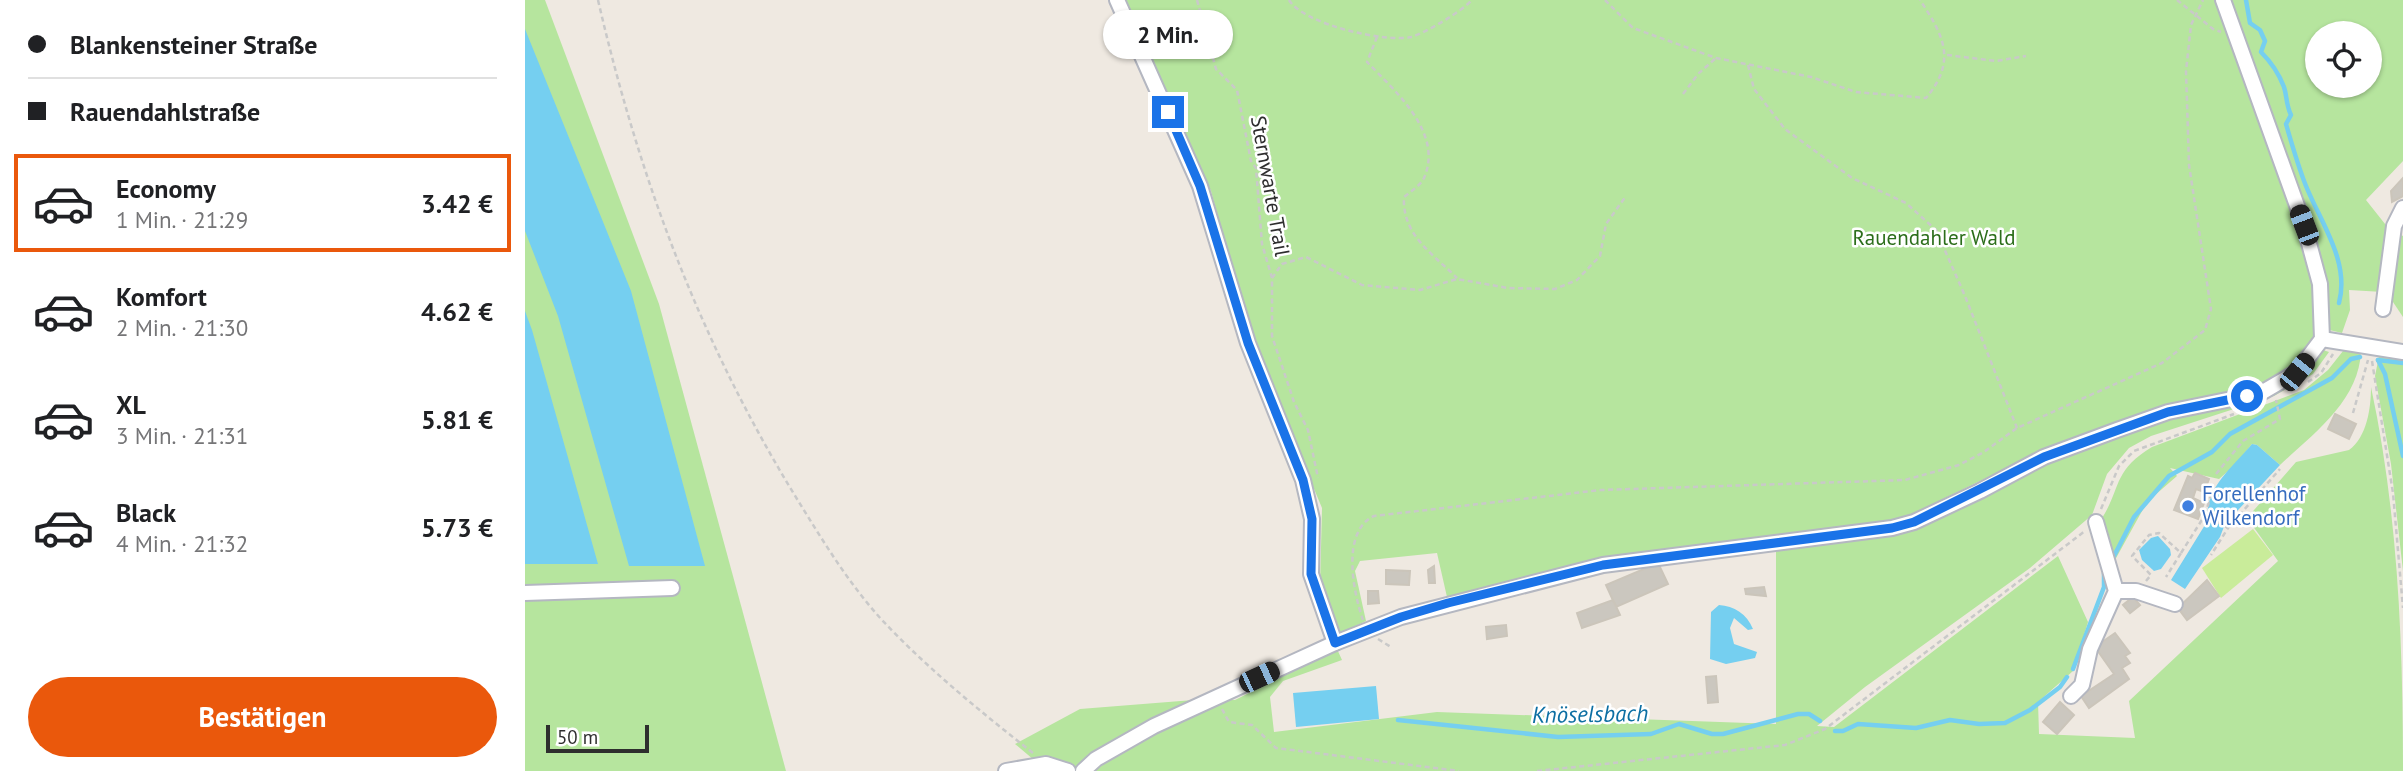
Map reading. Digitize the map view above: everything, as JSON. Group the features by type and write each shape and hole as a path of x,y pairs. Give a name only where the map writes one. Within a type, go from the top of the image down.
{"street":[{"path":"1117,0 1200,186 1248,343 1303,480 1312,519 1311,574 1335,643"},
{"path":"1083,771 1124,741 1335,643 1448,603 1603,565 1870,532 1914,522 2069,447 2168,412 2261,393 2297,372 2322,339 2320,284 2304,225 2223,0"},
{"path":"2383,309 2394,226 2403,208"},
{"path":"2322,339 2403,352"},
{"path":"2071,696 2082,685 2090,649 2116,591 2097,522"},
{"path":"525,593 672,588"},
{"path":"2116,591 2136,591 2175,604"},
{"path":"1006,771 1046,764 1068,771"}],"path":[{"name":"Sternwarte Trail","path":"1197,0 1216,69 1237,90 1251,161 1256,168 1262,244 1272,278 1272,335 1315,455 1319,486 1316,496 1308,502"},
{"path":"1289,0 1293,7 1323,22 1377,37 1411,37 1441,22 1472,0"},
{"path":"1605,0 1633,28 1716,58 1811,78 1856,92 1926,98 1939,82 1947,55 1933,19 1920,0"},
{"path":"2176,0 2213,29 2234,36"},
{"path":"1366,631 1357,604 1351,566 1365,521 1386,514 1601,490 1905,480 1959,464 1984,452 2017,428 2162,363 2205,330 2211,309 2189,152 2186,71 2194,15 2203,0"},
{"path":"598,1 635,143 669,244 709,335 768,452 825,543 881,619 988,718 1046,764"},
{"path":"1377,37 1367,62 1409,106 1425,135 1429,155 1423,180 1404,197 1403,215 1410,232 1457,279"},
{"path":"1947,55 1996,61 2026,56"},
{"path":"1683,94 1698,74 1716,58"},
{"path":"1748,65 1754,89 1785,128 1852,177 1906,203 1935,230 1957,274 2017,428"},
{"path":"1272,278 1282,264 1306,257 1362,285 1420,290 1457,279 1508,288 1555,289 1577,280 1599,256 1606,224 1626,196"},
{"path":"2309,382 2330,362 2339,342"},
{"path":"2353,413 2362,391 2371,347"},
{"path":"2371,347 2393,493 2403,608"},
{"path":"2216,474 2243,441 2271,427 2280,419 2276,402"},
{"path":"1537,771 1784,744 1825,729 2097,522 2119,466 2134,451 2237,413"},
{"path":"2211,555 2228,528 2280,469"},
{"path":"2167,577 2204,515 2211,495"},
{"path":"2204,515 2228,528"},
{"path":"2136,591 2151,575 2132,556 2149,535 2159,533 2181,553"},
{"path":"1226,716 1229,722 1252,725 1276,748 1459,771"}],"green space":[{"path":"525,0 545,0 659,304 786,771 525,771"},
{"name":"Rauendahler Wald","path":"1122,0 2403,0 2403,161 2366,200 2389,229 2383,292 2349,290 2350,310 2342,333 2321,328 2310,348 2292,366 2260,386 2166,407 2044,450 1910,515 1868,528 1605,561 1447,597 1437,553 1360,561 1355,571 1366,621 1341,633 1320,587 1322,508 1251,337 1211,191"},
{"path":"2393,231 2403,236 2403,317 2387,293"},
{"path":"2323,350 2329,352 2313,374 2274,396 2151,436 2129,448 2107,474 2092,515 2030,568 1865,687 1817,726 1834,727 2058,556 2088,622 2073,671 2038,702 2039,734 2135,738 2129,701 2278,561 2247,518 2296,462 2349,450 2355,444 2367,422 2371,387 2387,482 2397,578 2403,771 1025,771 1034,760 1015,744 1080,709 1206,699 1235,700 1337,649 1342,660 1283,681 1270,697 1274,732 1437,712 1776,724 1776,549 1830,543 1985,496 2065,455 2115,434 2299,375"},
{"path":"2343,351 2361,351 2352,385 2333,415 2307,441 2280,465 2257,445 2252,444 2219,479 2170,468 2177,476 2147,502 2115,560 2097,525 2123,474 2138,456 2152,447 2304,390 2328,370"},
{"path":"2379,356 2403,359 2403,571 2391,464 2375,376"},
{"path":"2253,529 2273,555 2221,598 2202,568"}],"water":[{"path":"525,29 631,291 705,566 629,566 558,316 525,231"},
{"path":"525,311 532,330 598,564 525,564"},
{"path":"2252,444 2257,445 2280,465 2225,524 2220,537 2185,589 2171,580 2208,520 2210,498 2215,488"},
{"path":"2158,536 2170,549 2171,555 2161,569 2154,571 2142,560 2139,550 2151,538"},
{"path":"1719,605 1730,607 1747,619 1753,629 1748,630 1734,618 1730,628 1734,644 1757,652 1755,658 1726,664 1710,659 1711,612"},
{"path":"1376,686 1379,719 1296,727 1293,693"}],"building":[{"path":"2403,178 2403,196 2392,202 2391,191"},
{"path":"2335,414 2356,424 2349,439 2328,429"},
{"path":"2195,473 2209,479 2204,492 2196,489 2193,498 2204,503 2198,519 2174,510 2188,476 2192,478"},
{"path":"1658,563 1668,584 1616,607 1606,585"},
{"path":"1434,566 1435,583 1429,583 1428,570"},
{"path":"1386,570 1410,571 1409,585 1386,584"},
{"path":"2207,580 2219,596 2187,620 2178,608"},
{"path":"1764,587 1766,596 1746,594 1745,589"},
{"path":"1368,591 1378,591 1379,603 1368,604"},
{"path":"2133,597 2140,605 2130,613 2123,605"},
{"path":"1613,600 1620,615 1582,628 1577,613"},
{"path":"1506,625 1507,636 1487,639 1486,627"},
{"path":"2115,633 2130,653 2125,656 2130,663 2122,668 2129,679 2089,708 2081,696 2114,674 2095,647"},
{"path":"1716,676 1718,702 1708,703 1706,677"},
{"path":"2060,702 2074,715 2057,734 2043,722"}],"waterway":[{"path":"2246,0 2250,23 2260,30 2265,41 2261,52 2280,77 2284,87 2291,115 2286,124 2295,155 2337,258 2341,273 2339,303"},
{"name":"Knöselsbach","path":"2114,556 2134,517 2169,476 2212,452 2230,434 2332,378 2351,359 2360,357"},
{"path":"2378,360 2385,374 2403,456"},
{"name":"Knöselsbach","path":"2378,360 2403,363"},
{"name":"Knöselsbach","path":"2073,669 2104,587 2104,573"},
{"name":"Knöselsbach","path":"1835,731 1843,731 1858,724 1916,728 1950,720 1979,724 2005,723 2030,710 2060,687 2067,677"},
{"name":"Knöselsbach","path":"1398,720 1558,737 1651,734 1679,724 1712,734 1723,734 1798,714 1809,714 1820,721"}],"place":[{"name":"Forellenhof Wilkendorf","path":"2188,506"}],"route":[{"path":"1168,112 1200,186 1248,343 1303,480 1312,519 1311,574 1335,643 1401,617 1448,603 1603,565 1892,528 1914,522 2069,447 2168,412 2247,396"}]}
